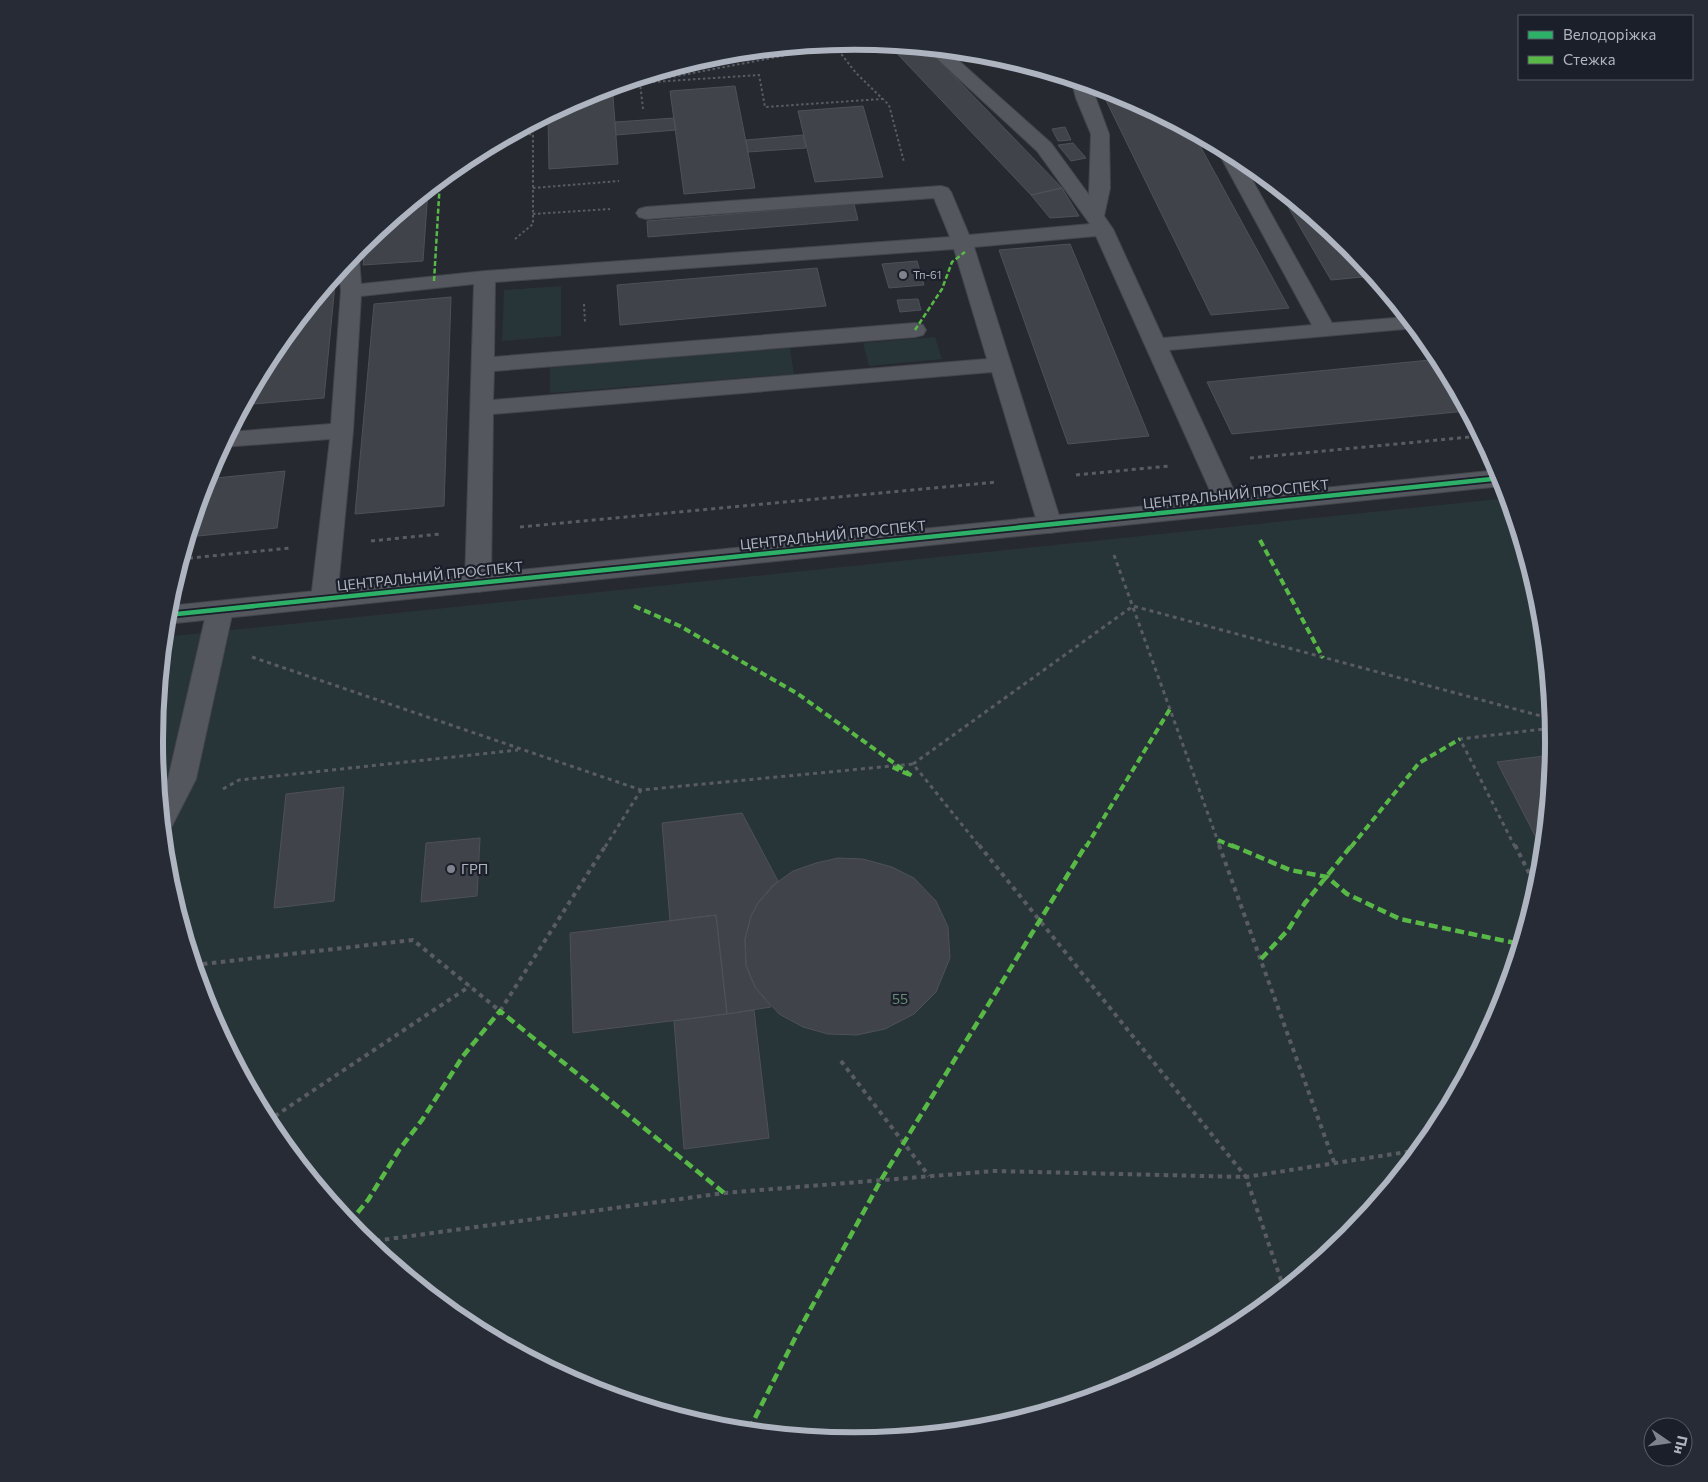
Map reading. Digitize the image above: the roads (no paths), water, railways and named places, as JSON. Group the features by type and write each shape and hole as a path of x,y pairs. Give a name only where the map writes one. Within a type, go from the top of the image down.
{"street":[{"path":"944,56 961,74 1044,147 1098,223 1229,506"},
{"path":"1083,90 1100,134 1098,223"},
{"path":"1233,163 1325,330"},
{"path":"646,213 941,192 962,242 1050,525"},
{"path":"351,292 485,277 582,269 962,242 1098,223"},
{"path":"324,599 342,430 351,292 350,268"},
{"path":"478,582 485,277"},
{"path":"1155,345 1405,324"},
{"path":"483,365 915,330"},
{"path":"843,336 851,376"},
{"path":"482,408 1000,365"},
{"path":"232,439 342,430"},
{"name":"ЦЕНТРАЛЬНИЙ ПРОСПЕКТ","path":"175,614 1493,479"},
{"path":"167,809 182,779 220,610"}],"place":[{"name":"Тп-61","path":"903,275"},
{"name":"ГРП","path":"451,869"}],"park label":[{"name":"55","path":"900,999"}]}
